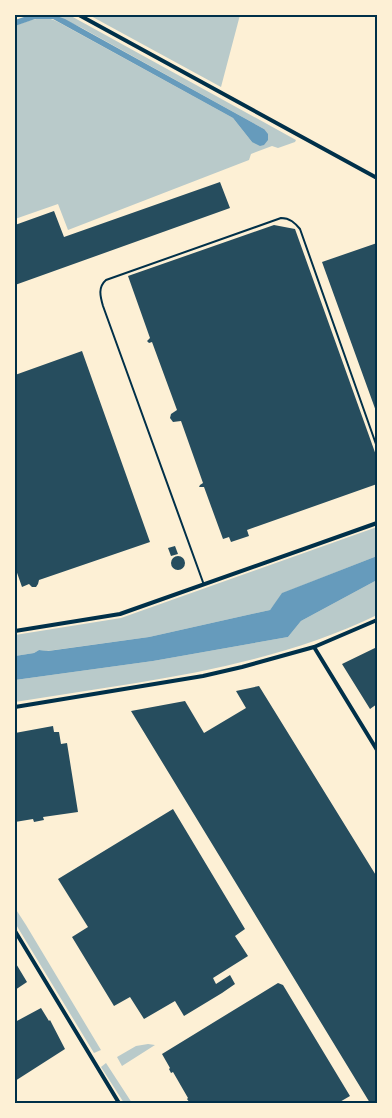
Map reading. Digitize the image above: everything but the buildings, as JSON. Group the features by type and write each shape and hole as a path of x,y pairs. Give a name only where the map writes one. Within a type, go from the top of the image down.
{"street":[{"path":"79,15 377,178"},
{"path":"15,631 120,614 377,523"},
{"path":"15,707 204,676 260,663 314,647 377,620"},
{"path":"314,647 377,750"},
{"path":"15,931 119,1103"}],"lane":[{"path":"204,584 102,306 100,292 106,280 282,218 293,222 300,229 377,447"}],"shaded area":[{"path":"54,15 71,16 296,140 295,142 278,148 272,146 251,154 249,160 68,230 58,204 15,219 15,26 26,22 41,18 58,22 233,118 252,142 264,129 82,28"},
{"path":"89,15 240,15 221,87"},
{"path":"377,527 377,556 283,593 270,610 149,637 47,651 39,650 34,653 15,656 15,635 121,618"},
{"path":"377,580 377,615 334,634 290,649 199,672 15,702 15,680 153,661 288,637 301,621"},
{"path":"15,908 101,1050 94,1053 15,923"},
{"path":"155,1045 122,1066 117,1057 136,1046"},
{"path":"106,1063 132,1103 124,1103 101,1067"}],"water":[{"path":"30,15 54,15 65,19 264,129 268,134 268,140 264,145 260,146 252,142 233,118 53,19 35,19 15,26 15,20"},
{"path":"377,556 377,580 301,621 288,637 153,661 15,680 15,656 34,653 39,650 48,651 149,637 270,610 282,593"}]}
